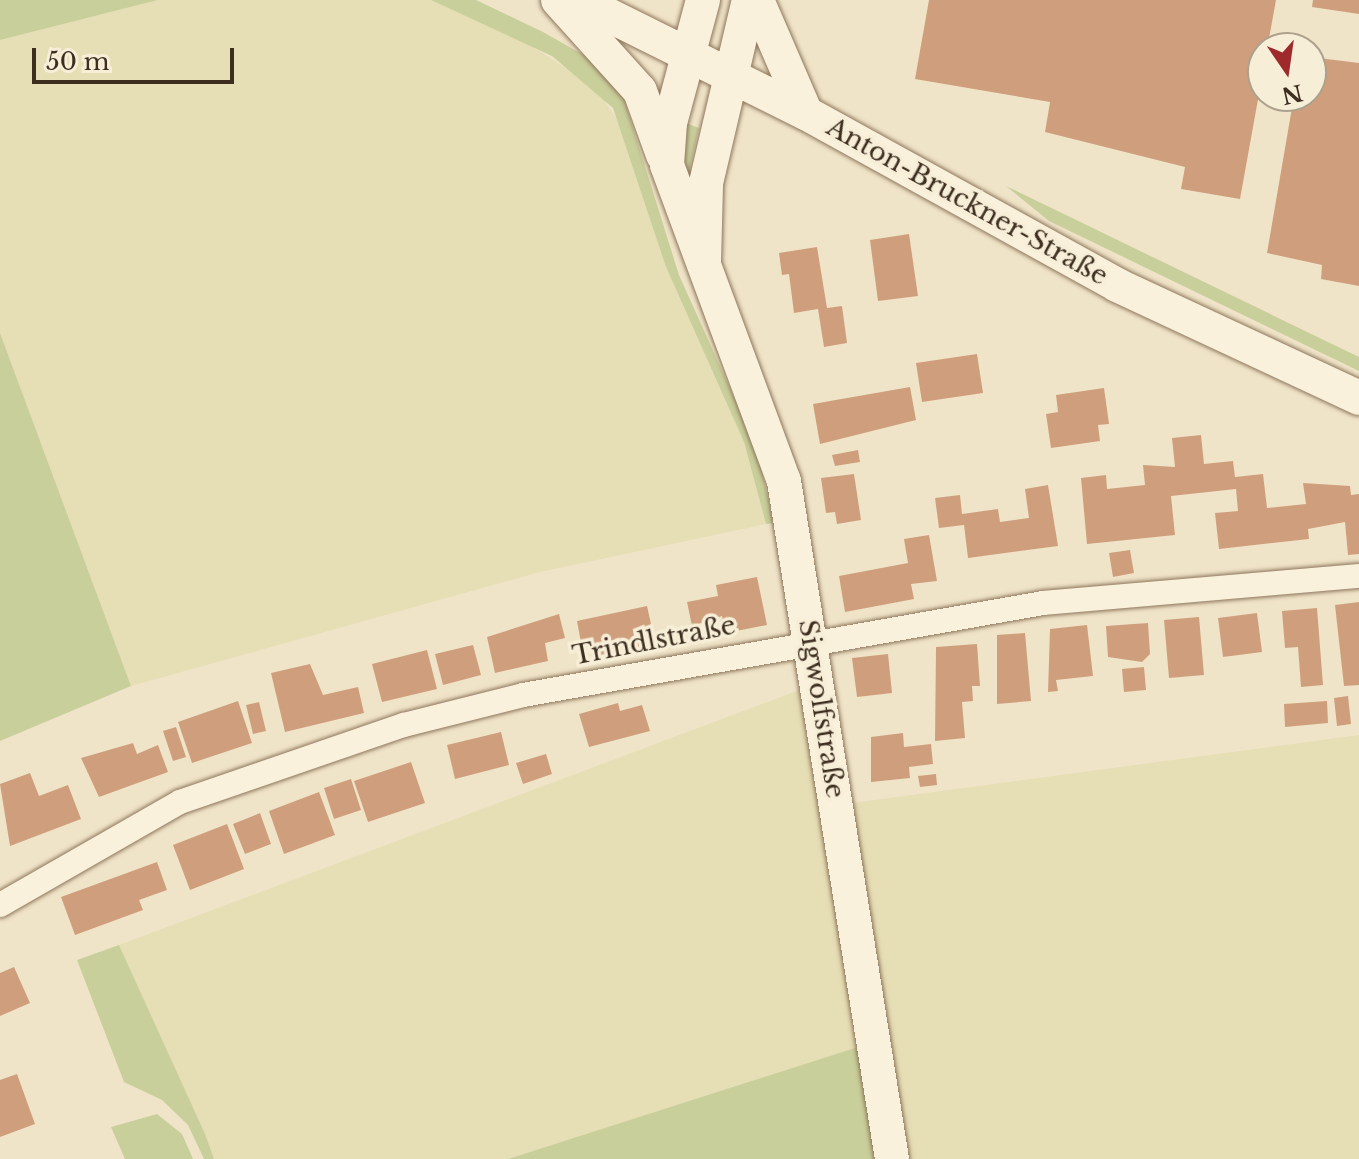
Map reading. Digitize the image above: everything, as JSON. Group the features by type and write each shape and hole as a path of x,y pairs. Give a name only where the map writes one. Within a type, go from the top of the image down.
{"street":[{"path":"558,0 640,91 667,165"},
{"name":"Anton-Bruckner-Straße","path":"578,0 806,113 1117,285 1359,398"},
{"name":"Sigwolfstraße","path":"703,0 688,53 667,165 704,271 777,458 810,639 892,1159"},
{"name":"Sigwolfstraße","path":"704,271 706,183 749,0"},
{"path":"757,0 806,113"},
{"name":"Trindlstraße","path":"0,905 180,802 404,725 810,639 1043,603 1359,576"}],"shaded area":[{"path":"158,0 431,0 527,43 596,88 621,126 666,267 744,442 766,524 540,572 131,686 0,333 0,40"},
{"path":"805,688 861,1046 508,1159 214,1159 119,945"},
{"path":"1359,735 1359,1159 906,1159 852,803"}],"green space":[{"path":"0,0 158,0 0,40"},
{"path":"431,0 476,0 543,32 589,58 623,96 679,275 756,446 774,523 766,524 744,442 666,267 613,108 552,56"},
{"path":"683,122 699,128 684,193"},
{"path":"1006,186 1359,357 1359,371 1049,221"},
{"path":"0,333 131,686 0,741"},
{"path":"119,945 214,1159 204,1159 188,1125 162,1100 124,1082 77,960"},
{"path":"861,1046 878,1159 508,1159"},
{"path":"157,1114 182,1134 193,1159 125,1159 111,1127"}],"building":[{"path":"929,0 1276,0 1270,32 1247,32 1247,112 1256,112 1240,199 1181,189 1185,167 1045,132 1050,102 915,79"},
{"path":"1313,0 1359,0 1359,14 1312,7"},
{"path":"1327,59 1359,63 1359,286 1321,279 1322,265 1267,253 1291,112 1327,112"},
{"path":"909,234 918,296 878,301 870,240"},
{"path":"817,247 827,308 842,306 847,343 824,347 818,309 794,313 789,274 782,275 779,253"},
{"path":"977,354 983,393 922,402 916,363"},
{"path":"910,387 916,420 820,444 813,404"},
{"path":"1104,388 1109,424 1098,425 1100,441 1051,448 1046,414 1058,412 1056,395"},
{"path":"1201,435 1204,464 1233,461 1235,477 1263,474 1267,508 1306,504 1303,483 1350,486 1351,495 1359,494 1359,554 1348,555 1345,522 1308,529 1309,539 1219,549 1215,513 1238,511 1236,489 1171,496 1175,535 1087,544 1081,478 1106,475 1107,489 1145,485 1143,465 1175,467 1172,438"},
{"path":"858,450 860,462 835,466 832,455"},
{"path":"854,474 861,520 837,524 835,512 826,513 821,478"},
{"path":"1048,485 1058,546 968,558 964,525 939,528 935,498 960,495 962,514 998,509 1000,522 1029,518 1025,489"},
{"path":"929,535 937,581 911,584 914,599 845,612 839,576 908,563 904,539"},
{"path":"1130,550 1134,573 1113,577 1109,553"},
{"path":"757,577 767,625 726,633 722,616 692,626 687,602 718,596 716,585"},
{"path":"1359,602 1359,685 1344,686 1335,605"},
{"path":"647,606 653,633 640,636 644,652 599,662 595,645 582,648 577,621"},
{"path":"1317,608 1323,685 1301,687 1298,647 1285,648 1282,611"},
{"path":"1257,613 1262,652 1223,657 1218,618"},
{"path":"559,614 565,638 545,643 548,661 495,673 487,637"},
{"path":"1199,617 1204,675 1169,678 1164,620"},
{"path":"1148,623 1150,654 1142,662 1108,657 1106,626"},
{"path":"1087,625 1093,676 1056,680 1058,691 1048,692 1050,629"},
{"path":"1025,633 1031,701 997,704 997,635"},
{"path":"977,644 980,686 972,686 973,701 962,702 965,738 935,741 936,647"},
{"path":"473,645 481,675 443,685 435,654"},
{"path":"427,650 437,689 382,702 372,664"},
{"path":"888,654 892,693 857,697 852,658"},
{"path":"310,664 323,695 358,687 364,713 285,732 271,673"},
{"path":"1144,667 1146,690 1124,692 1122,669"},
{"path":"1348,696 1351,724 1337,726 1334,698"},
{"path":"238,701 252,743 192,763 178,722"},
{"path":"1327,701 1328,723 1285,727 1284,704"},
{"path":"259,702 266,731 253,734 246,705"},
{"path":"618,703 620,711 642,705 650,731 589,747 579,714"},
{"path":"176,727 186,757 173,761 163,731"},
{"path":"501,732 509,765 455,779 447,745"},
{"path":"903,733 904,747 931,744 933,764 909,767 910,778 871,782 871,737"},
{"path":"133,743 137,754 158,745 168,772 99,797 81,758"},
{"path":"546,754 552,774 523,784 516,763"},
{"path":"411,762 425,803 368,822 354,781"},
{"path":"30,773 39,796 68,785 81,819 10,846 0,784"},
{"path":"936,774 937,785 920,787 918,776"},
{"path":"351,779 361,810 334,819 324,788"},
{"path":"319,792 335,835 284,854 269,811"},
{"path":"260,813 271,844 245,854 233,824"},
{"path":"227,824 244,869 190,890 173,845"},
{"path":"157,862 167,890 139,900 143,910 75,935 61,897"},
{"path":"14,967 30,1003 0,1016 0,973"},
{"path":"17,1074 35,1124 0,1137 0,1080"}]}
